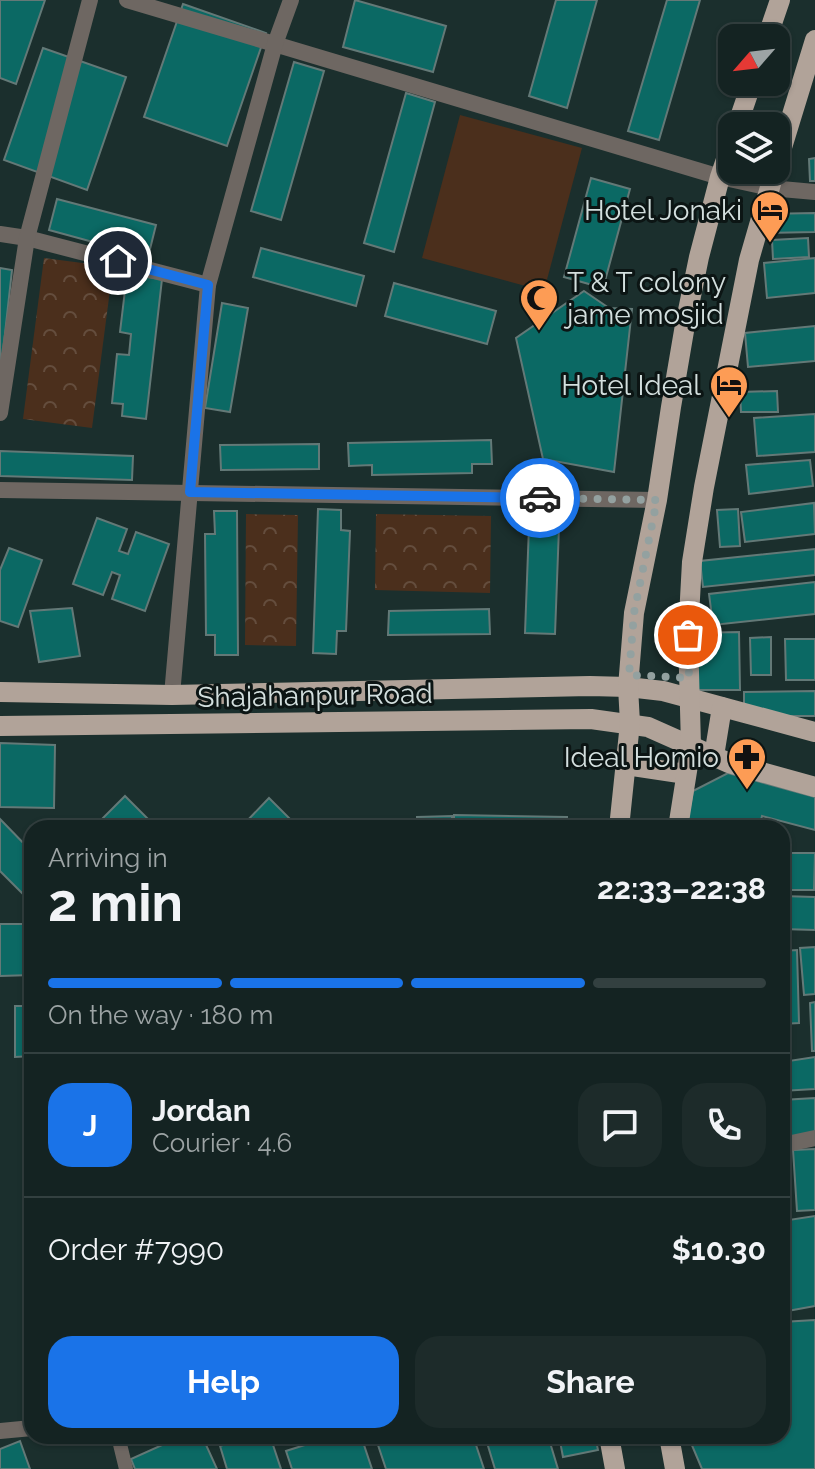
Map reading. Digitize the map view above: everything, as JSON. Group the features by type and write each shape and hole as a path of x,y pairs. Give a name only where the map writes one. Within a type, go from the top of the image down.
{"main road":[{"path":"772,24 780,0"},
{"path":"790,122 815,40"},
{"path":"620,820 630,723 628,681 634,613 657,500 685,325 718,184"},
{"path":"679,820 691,746 689,597 692,562 749,260 771,184"},
{"name":"Shajahanpur Road","path":"0,692 172,695 601,686 628,681 663,691 690,688 722,707 815,732"},
{"path":"601,686 602,721"},
{"path":"714,756 722,707"},
{"name":"Shajahanpur Road","path":"0,726 576,719 630,723 648,727 729,763 815,787"},
{"path":"626,765 686,774"},
{"path":"610,1444 615,1469"},
{"path":"670,1444 675,1469"}],"street":[{"path":"0,413 27,238 90,0"},
{"path":"127,0 718,176"},
{"path":"172,695 208,285 275,44 291,0"},
{"path":"790,182 815,192"},
{"path":"0,234 27,238 208,285"},
{"path":"0,490 657,500"},
{"path":"790,1143 815,1138"},
{"path":"0,1431 24,1429"}],"lane":[{"path":"120,1444 126,1469"}],"green space":[{"path":"460,115 582,148 544,291 422,258"},
{"path":"44,258 113,267 92,428 23,419"},
{"path":"246,514 298,515 296,646 245,645"},
{"path":"376,514 491,516 490,593 375,590"}],"building":[{"path":"0,0 45,0 16,84 0,78"},
{"path":"355,0 446,26 433,72 343,47"},
{"path":"556,0 597,0 567,108 529,96"},
{"path":"667,0 700,0 659,140 628,131"},
{"path":"183,4 266,33 227,146 144,117"},
{"path":"43,48 126,77 87,190 4,160"},
{"path":"294,62 324,71 281,220 251,211"},
{"path":"406,93 435,102 394,252 364,243"},
{"path":"815,158 815,181 810,181 809,159"},
{"path":"591,178 630,189 603,288 564,277"},
{"path":"57,199 156,225 148,257 49,230"},
{"path":"815,213 815,232 765,233 764,214"},
{"path":"808,238 809,257 773,259 772,240"},
{"path":"261,248 364,276 356,306 253,277"},
{"path":"815,258 815,293 767,298 764,263"},
{"path":"0,268 12,270 0,379"},
{"path":"137,276 162,279 146,419 122,416 123,404 112,403 117,354 129,355 131,334 120,332 126,282 137,283"},
{"path":"394,283 496,311 487,344 385,316"},
{"path":"584,291 609,308 632,309 614,472 543,459 516,338"},
{"path":"222,303 248,308 230,412 205,408"},
{"path":"815,326 815,361 748,367 745,333"},
{"path":"777,391 778,412 741,412 740,392"},
{"path":"815,414 815,452 757,456 754,418"},
{"path":"491,440 492,464 472,464 472,473 372,475 372,465 349,466 348,443"},
{"path":"319,444 319,469 221,470 220,445"},
{"path":"0,451 133,456 132,480 0,476"},
{"path":"810,460 813,486 749,494 746,465"},
{"path":"814,503 815,534 745,542 741,512"},
{"path":"318,509 341,510 341,530 350,531 346,631 337,631 336,654 313,653"},
{"path":"738,509 740,546 720,547 717,510"},
{"path":"214,511 237,511 238,655 215,655 215,635 206,635 205,534 215,534"},
{"path":"97,518 127,529 119,551 128,554 136,532 169,544 145,611 112,599 120,575 112,572 103,595 73,584"},
{"path":"529,526 559,527 555,634 525,633"},
{"path":"9,548 42,560 18,627 0,621 0,570"},
{"path":"815,549 815,575 703,587 700,561"},
{"path":"815,582 815,614 713,625 709,594"},
{"path":"72,608 80,656 39,662 30,611"},
{"path":"489,609 490,634 388,635 389,611"},
{"path":"739,632 740,690 695,690 694,633"},
{"path":"771,637 771,675 751,675 750,638"},
{"path":"785,639 815,639 815,680 786,680"},
{"path":"815,691 815,716 744,716 744,692"},
{"path":"0,743 55,745 54,808 0,807"},
{"path":"728,773 815,797 815,830 790,823 790,820 762,816 761,820 688,820 693,791"},
{"path":"125,796 149,820 101,820"},
{"path":"269,798 291,820 248,820"},
{"path":"454,815 567,817 567,820 454,820"},
{"path":"452,816 452,820 417,820 417,817"},
{"path":"0,819 24,844 24,895 0,871"},
{"path":"790,853 815,853 814,890 790,890"},
{"path":"790,896 815,897 815,930 790,929"},
{"path":"0,924 24,924 24,975 0,976"},
{"path":"815,947 815,994 804,995 800,948"},
{"path":"790,950 797,950 799,1023 790,1024"},
{"path":"815,1002 815,1051 812,1051 810,1003"},
{"path":"15,1006 24,1006 24,1056 15,1057"},
{"path":"815,1057 815,1089 790,1091 790,1061"},
{"path":"815,1098 815,1133 790,1139 790,1100"},
{"path":"815,1149 815,1210 797,1211 793,1150"},
{"path":"815,1216 815,1306 790,1311 790,1220"},
{"path":"815,1320 815,1469 702,1469 691,1444 790,1444 790,1322"},
{"path":"20,1441 30,1469 0,1469 0,1449"},
{"path":"164,1444 206,1444 217,1469 135,1469 131,1459"},
{"path":"273,1444 281,1469 227,1469 220,1446"},
{"path":"308,1444 364,1444 372,1469 292,1469 286,1451"},
{"path":"378,1444 476,1444 484,1469 386,1469"},
{"path":"487,1444 550,1444 558,1469 495,1469"},
{"path":"561,1444 597,1444 598,1450 563,1457"}],"way so far":[{"path":"540,498 657,500 634,613 629,675 689,678 688,635"}],"place":[{"name":"Hotel Jonaki","path":"770,244"},
{"name":"T & T colony jame mosjid","path":"539,332"},
{"name":"Hotel Ideal","path":"729,419"},
{"name":"Ideal Homio","path":"747,791"}],"route":[{"path":"118,261 208,285 190,492 540,498"}]}
